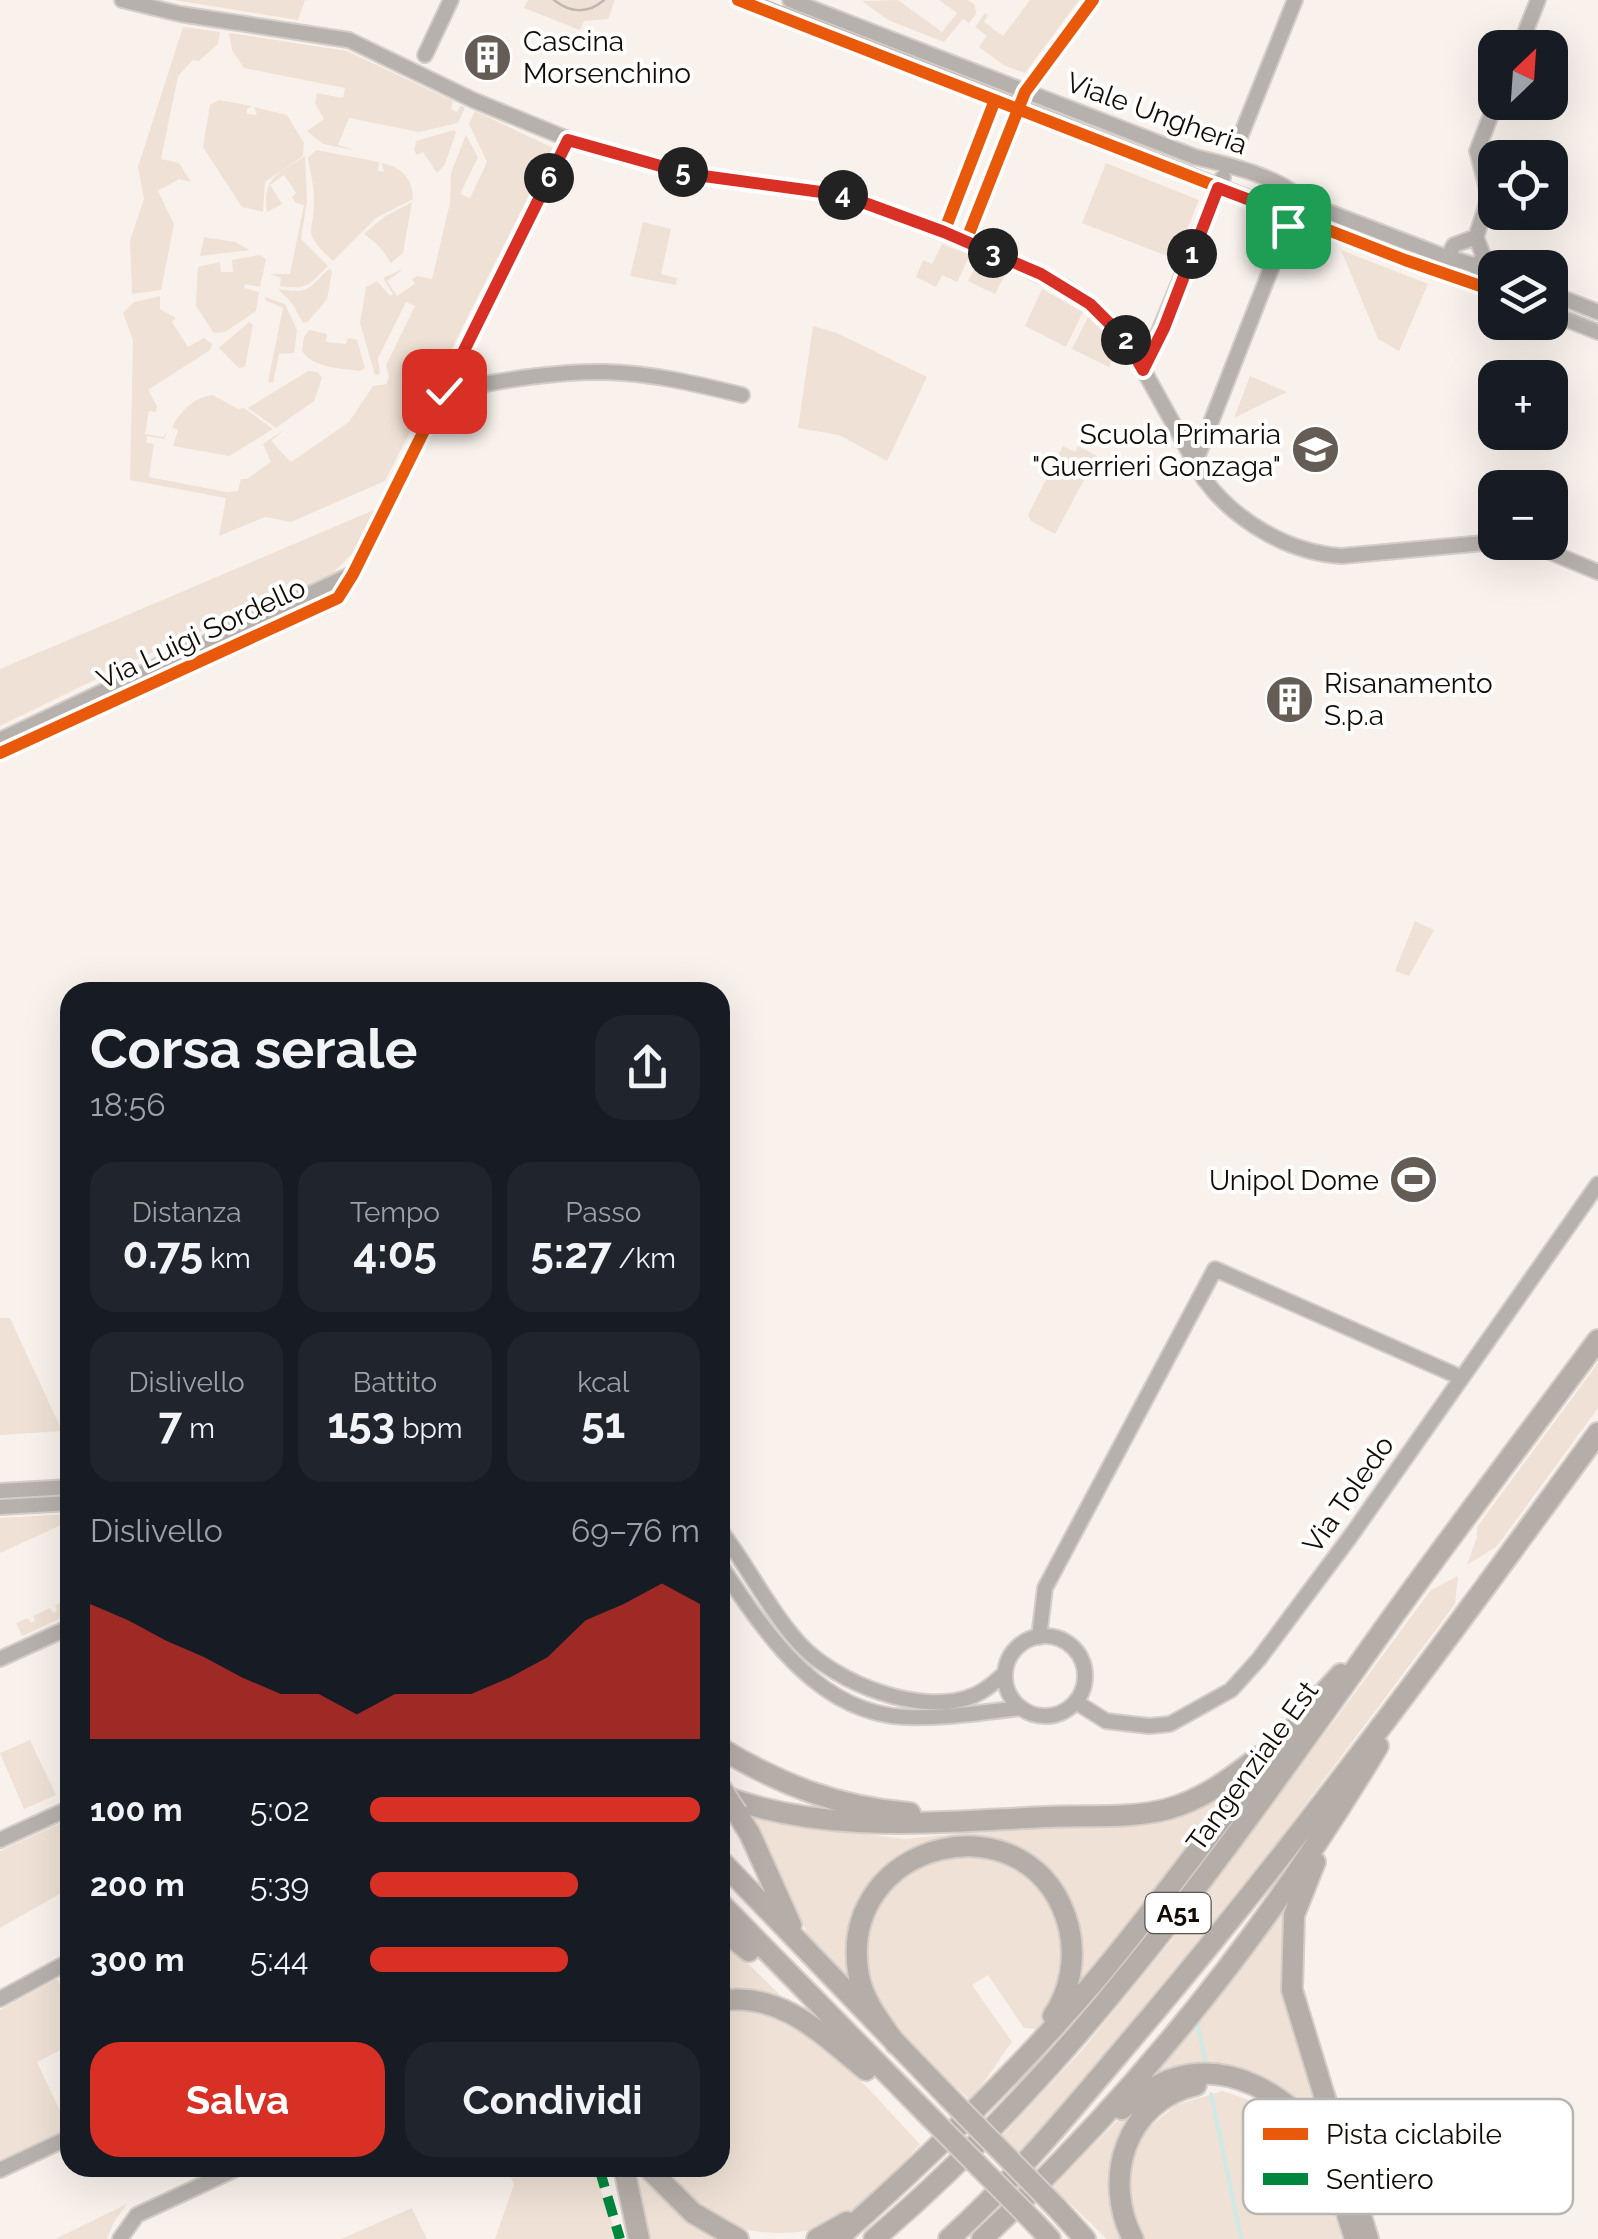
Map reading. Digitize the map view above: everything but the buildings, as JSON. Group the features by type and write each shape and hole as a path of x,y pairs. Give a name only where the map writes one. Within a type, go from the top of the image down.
{"highway":[{"name":"Tangenziale Est","path":"874,2239 1012,2109 1111,1997 1297,1754 1598,1340"},
{"name":"A51","path":"949,2239 1082,2097 1240,1910 1356,1755 1412,1688 1598,1433"},
{"path":"837,2239 905,2179 1102,1972 1282,1740 1393,1617"},
{"path":"989,2235 1092,2132 1212,1990 1345,1802 1412,1688"},
{"path":"730,1798 779,1814 845,1824 1116,1815 1167,1809 1216,1790 1282,1740"},
{"path":"730,1754 762,1774 820,1798 898,1812 986,1820"},
{"path":"730,1802 750,1834 790,1924 809,1952"},
{"path":"1325,2099 1292,1990 1294,1915 1345,1802"},
{"path":"934,2111 872,2010 860,1981 856,1950 861,1920 884,1879 921,1853 956,1844 988,1848 1020,1861 1046,1882 1064,1910 1072,1942 1071,1976 1060,2005 1025,2057"},
{"path":"730,1870 896,2044"},
{"path":"730,1890 934,2111 1049,2228"},
{"path":"730,1913 1049,2228 1087,2239"},
{"path":"730,1934 866,2070"},
{"path":"730,2001 759,2001 789,2012 866,2070 934,2111"},
{"path":"1314,2064 1329,2099"},
{"path":"1092,2132 1152,2088 1177,2078 1212,2074 1242,2080 1280,2099"},
{"path":"1132,2239 1122,2218 1118,2181 1121,2158 1136,2126 1172,2094 1210,2082 1242,2080"},
{"path":"626,2177 639,2239"},
{"path":"657,2177 693,2213 738,2239"},
{"path":"817,2239 851,2220 905,2179"},
{"path":"1346,2214 1355,2239"},
{"path":"1360,2214 1368,2239"},
{"path":"1374,2214 1381,2239"}],"street":[{"path":"122,0 180,14 344,38 568,140 689,174 843,195 944,232 1041,274 1090,304 1126,340 1194,462 1216,494 1243,518 1300,548 1320,554 1342,556 1478,544"},
{"path":"425,55 451,0"},
{"name":"Viale Ungheria","path":"738,0 1018,109 1221,182 1292,216 1444,264 1478,265"},
{"name":"Viale Ungheria","path":"790,0 1195,157 1252,174 1296,193 1305,203 1444,264 1478,285"},
{"path":"966,242 1024,92 1093,0"},
{"path":"1252,174 1238,145 1295,0"},
{"path":"1526,30 1538,0"},
{"path":"944,232 995,100 1024,92"},
{"path":"1482,250 1476,237 1489,198 1477,151 1489,120"},
{"name":"Via Luigi Sordello","path":"0,753 338,598 568,140"},
{"path":"1195,157 1238,145"},
{"path":"1143,370 1164,328 1221,182"},
{"path":"952,210 955,218 973,221"},
{"path":"1194,462 1292,216"},
{"path":"1444,264 1454,246 1476,237"},
{"path":"1473,283 1478,270"},
{"path":"1568,300 1598,312"},
{"path":"1568,320 1598,332"},
{"path":"444,391 537,376 608,372 685,382 742,395"},
{"path":"1568,559 1598,572"},
{"name":"Via Luigi Sordello","path":"0,740 353,574"},
{"name":"Via Toledo","path":"1076,1702 1106,1721 1149,1726 1170,1724 1231,1690 1350,1538 1598,1184"},
{"path":"1039,1637 1045,1588 1215,1269 1460,1378"},
{"path":"0,1492 60,1488"},
{"path":"0,1507 60,1504"},
{"path":"730,1544 800,1644 835,1672 863,1687 888,1695 949,1701 972,1697 1006,1673 1016,1649 1039,1637 1065,1642 1082,1661 1084,1686 1076,1702 1059,1714 1046,1716 1021,1708 901,1717 850,1702 797,1667 730,1579"},
{"path":"0,1659 60,1632"},
{"path":"1006,1673 1012,1698 1021,1708"},
{"path":"0,1840 60,1813"},
{"path":"0,1999 60,1966"},
{"path":"0,2170 60,2142"},
{"path":"120,2239 137,2215 219,2177"}],"shaded area":[{"path":"174,0 305,0 298,20"},
{"path":"528,0 615,0 608,19 584,21 580,30 524,8"},
{"path":"898,0 942,32 957,13 939,0 968,0 975,5 976,14 969,23 963,19 944,42 888,20 862,1"},
{"path":"1030,0 1079,0 1025,73 1005,66 979,47 987,36 975,27 985,13 988,15 984,22 1003,36"},
{"path":"183,27 220,32 218,44 199,61 193,60 178,76 161,159 179,163 191,182 179,179 158,191 174,224 161,290 132,294 130,241 144,199 138,167"},
{"path":"229,33 347,51 453,101 451,109 457,112 461,105 465,107 458,123 419,132 349,118 338,145 357,151 323,144 307,131 324,119 315,103 317,93 343,98 345,88 244,68 232,50"},
{"path":"219,100 252,106 247,114 257,115 254,107 287,115 304,143 303,156 265,182 263,212 242,207 203,147 210,105"},
{"path":"475,111 553,148 385,481 291,522 265,517 219,536 226,498 130,480 133,340 123,313 134,302 160,296 160,309 176,318 172,322 188,347 204,338 212,344 210,350 148,390 157,406 156,412 149,411 145,434 163,437 168,430 164,439 147,436 146,442 154,444 149,477 238,491 241,479 271,462 263,444 285,429 271,441 291,462 349,422 373,386 386,384 386,365 415,306 406,302 378,358 380,374 375,375 360,323 366,287 377,281 390,296 393,294 383,278 405,268 387,281 397,296 415,284 412,279 417,276 432,279 450,203 451,173 466,135 478,157 460,194 470,198 487,162 469,124"},
{"path":"454,130 444,166 437,173 423,152 417,155 416,141"},
{"path":"316,150 379,162 378,171 384,172 382,163 395,167 408,179 412,192 413,199 376,218 333,261 311,232 314,193 308,158"},
{"path":"305,156 307,201 301,239 328,266 307,285 280,286 281,278 269,274 290,274 304,205 292,197 296,193 284,175 270,185 282,204 267,212 267,191 270,184 274,178 280,172"},
{"path":"1106,163 1199,200 1175,259 1082,223"},
{"path":"412,202 403,253 391,263 364,234 384,217"},
{"path":"643,222 671,229 661,274 677,278 676,285 630,276"},
{"path":"204,237 235,242 250,250 200,256"},
{"path":"942,244 970,255 957,282 942,275 936,287 916,277 923,260 932,264"},
{"path":"1341,250 1428,284 1399,351 1378,339"},
{"path":"260,255 266,259 260,287 245,284 244,288 259,292 256,311 225,332 214,333 196,306 198,267 220,262 221,272 233,272 232,260"},
{"path":"979,259 1007,271 995,294 968,281"},
{"path":"330,268 327,299 303,323 278,289 308,288"},
{"path":"1042,289 1083,312 1066,347 1025,326"},
{"path":"265,297 285,304 297,330 294,353 279,354 273,383 268,382 283,308"},
{"path":"1088,317 1119,347 1109,367 1072,349"},
{"path":"249,322 253,325 245,367 239,368 219,348"},
{"path":"813,326 837,333 927,377 887,461 839,435 798,428"},
{"path":"309,330 327,334 326,342 346,344 348,338 357,340 365,368 337,368 307,357 302,351"},
{"path":"308,371 318,372 322,378 314,401 276,428 248,408"},
{"path":"1250,376 1287,392 1234,418"},
{"path":"213,395 238,409 244,408 273,429 229,456 173,446 178,430 172,427 180,416 194,402"},
{"path":"1063,446 1075,452 1078,446 1097,456 1055,534 1031,521 1028,515"},
{"path":"374,510 352,554 332,574 127,664 0,726 0,669"},
{"path":"1415,921 1434,930 1409,976 1395,971"},
{"path":"0,1318 10,1318 60,1431 0,1435"},
{"path":"1598,1363 1598,1408 1497,1546 1467,1565 1477,1527"},
{"path":"60,1515 60,1526 0,1553 0,1518"},
{"path":"1458,1576 1455,1604 1193,1955 1020,2154 1002,2136 1083,2049 1172,1940 1431,1590"},
{"path":"60,1603 60,1619 22,1636 16,1623 28,1618 31,1623 35,1621 33,1616 50,1608 54,1613 55,1605"},
{"path":"30,1740 56,1795 24,1809 0,1753"},
{"path":"1236,1785 1071,2000 1057,1882 945,1842 910,1850 873,1878 863,1892 856,1914 855,1973 843,1977 808,1935 745,1809 774,1823 905,1839 1009,1828 1127,1823 1206,1805"},
{"path":"60,1824 60,1894 0,1928 0,1851"},
{"path":"974,1854 1012,1866 1041,1888 1058,1918 1064,1952 1058,1987 1036,2029 1024,2028 988,1975 972,1985 1012,2042 969,2099 957,2088 951,2090 895,2033 872,1996 865,1965 866,1940 879,1900 900,1879 934,1857"},
{"path":"1297,1884 1288,1927 1322,2099 1295,2099 1282,2087 1243,2070 1196,2067 1156,2079 1152,2072"},
{"path":"730,1946 782,1997 748,1988 730,1990"},
{"path":"57,1979 60,1985 60,2050 37,2062 60,2111 60,2132 0,2160 0,2010"},
{"path":"730,2006 774,2014 793,2023 832,2053 920,2144 870,2199 835,2225 796,2232 756,2231 717,2221 681,2195 666,2177 730,2177"},
{"path":"1222,2091 1244,2099 1243,2214 1335,2214 1343,2239 1139,2239 1128,2222 1126,2160 1150,2127 1176,2105"},
{"path":"1151,2094 1124,2148 1114,2181 1116,2218 1124,2239 1107,2239 1053,2187 1121,2117"},
{"path":"511,2177 596,2177 618,2239 495,2239 514,2185"},
{"path":"632,2177 651,2177 722,2239 646,2239"},
{"path":"127,2204 107,2239 55,2239"},
{"path":"412,2208 427,2239 341,2239"}],"waterway":[{"path":"1197,2022 1206,2064"},
{"path":"1211,2094 1241,2239"}],"tram line":[{"path":"554,0 579,10 604,0"},
{"path":"764,0 1478,279"},
{"path":"1568,314 1598,326"}],"marked path":[{"path":"602,2177 620,2239"}],"cycle path":[{"path":"738,0 1478,285"},
{"path":"0,753 338,598 568,140 718,179 843,195 966,241 1025,92 1093,0"},
{"path":"944,232 995,100"}],"place":[{"name":"Cascina Morsenchino","path":"488,57"},
{"name":"Scuola Primaria \"Guerrieri Gonzaga\"","path":"1316,450"},
{"name":"Risanamento S.p.a","path":"1289,699"},
{"name":"Unipol Dome","path":"1414,1180"}],"route":[{"path":"444,391 568,140 689,174 843,195 944,232 1041,274 1090,304 1116,327 1143,370 1164,328 1218,188 1292,216 1288,226"}]}
